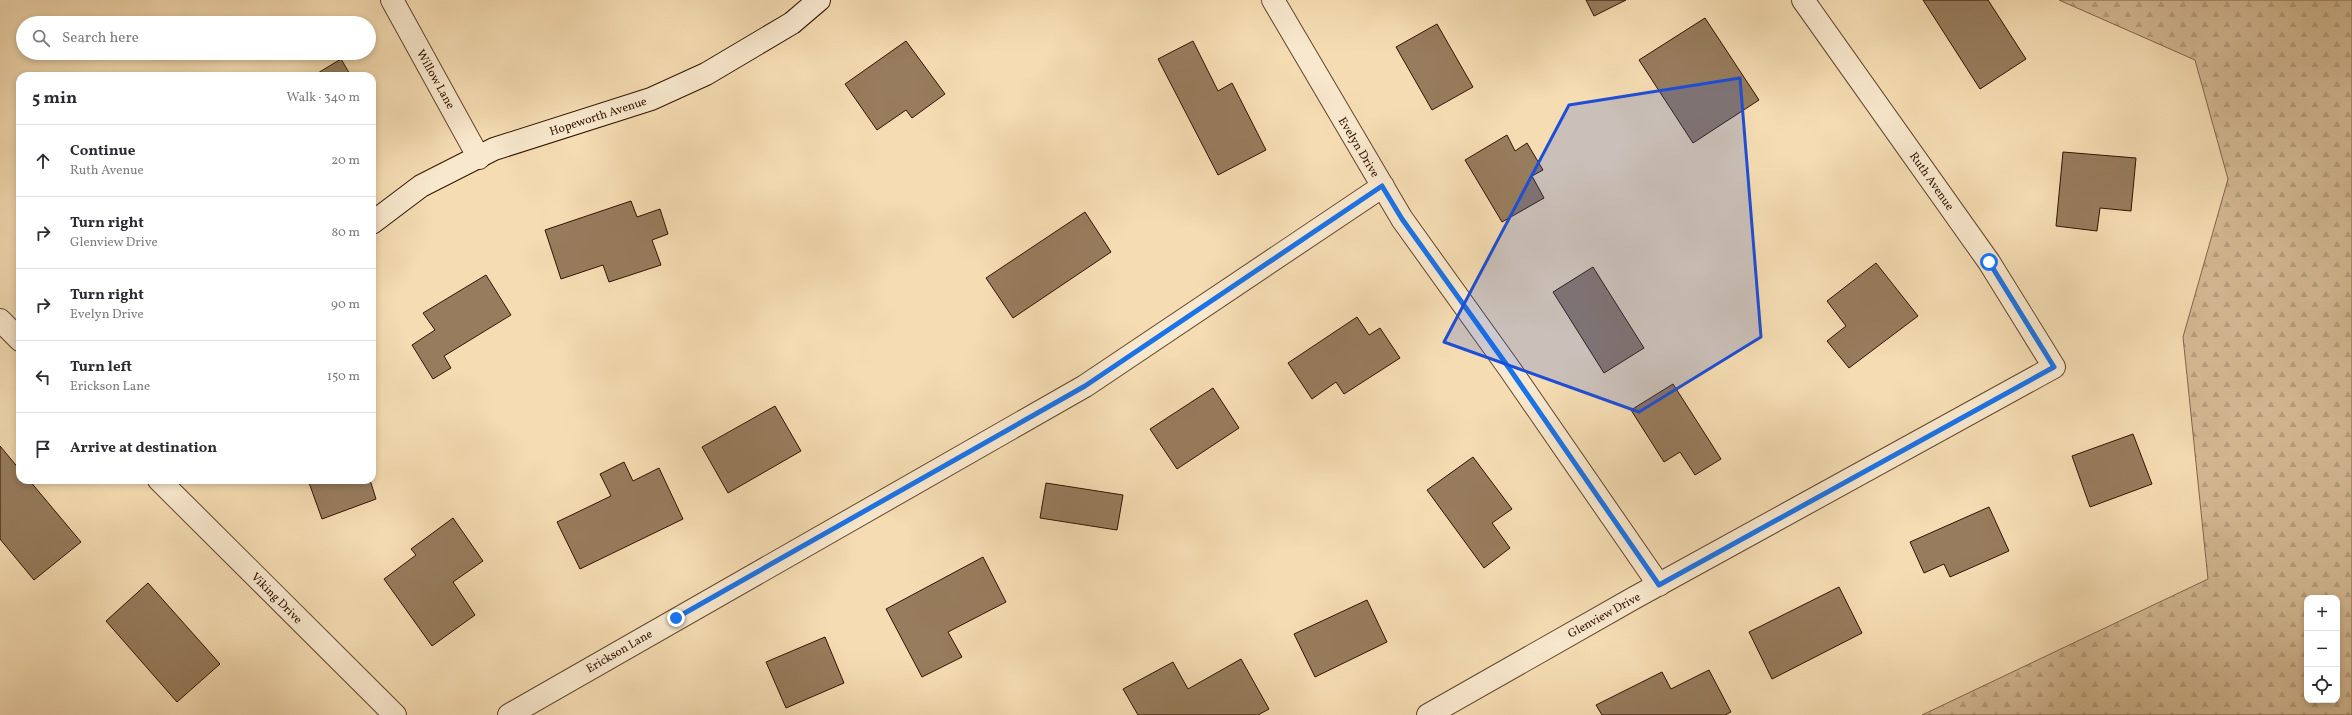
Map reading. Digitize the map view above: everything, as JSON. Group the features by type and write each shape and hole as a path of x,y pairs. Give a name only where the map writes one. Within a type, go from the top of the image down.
{"street":[{"name":"Willow Lane","path":"392,0 479,158"},
{"name":"Hopeworth Avenue","path":"376,219 421,186 479,158 494,149 651,99 706,74 792,22 819,0"},
{"name":"Evelyn Drive","path":"1273,0 1402,219 1509,368 1659,585"},
{"name":"Ruth Avenue","path":"1803,0 1989,262 2054,367"},
{"name":"Erickson Lane","path":"509,715 1085,386 1382,186"},
{"path":"0,320 16,336"},
{"name":"Glenview Drive","path":"1428,715 1659,585 2054,367"},
{"name":"Viking Drive","path":"163,484 395,715"}],"highlighted area":[{"path":"1740,78 1761,337 1639,412 1444,342 1569,105"}],"green space":[{"path":"2059,0 2352,0 2352,715 1922,715 2208,579 2183,337 2228,179 2195,60"}],"building":[{"path":"1586,0 1626,0 1594,16"},
{"path":"1923,0 1988,0 2026,59 1980,89"},
{"path":"1705,18 1759,100 1693,143 1639,60"},
{"path":"1437,24 1473,87 1432,110 1396,47"},
{"path":"906,41 945,94 912,118 906,110 877,130 845,84"},
{"path":"1193,41 1218,91 1232,83 1266,150 1218,175 1158,59"},
{"path":"342,60 349,72 320,72"},
{"path":"1507,135 1515,151 1527,143 1543,170 1532,176 1544,198 1502,222 1465,160"},
{"path":"2063,152 2136,158 2131,211 2100,208 2097,231 2056,226"},
{"path":"631,201 637,217 660,209 668,234 652,240 661,265 609,282 603,265 561,279 545,230"},
{"path":"1085,212 1111,252 1013,318 986,278"},
{"path":"1876,263 1918,316 1849,368 1827,341 1846,326 1827,301"},
{"path":"1593,267 1644,348 1604,373 1553,292"},
{"path":"486,275 511,315 444,356 451,368 433,379 412,345 435,330 423,313"},
{"path":"1357,317 1369,335 1380,328 1400,358 1344,394 1336,382 1312,399 1288,363"},
{"path":"1673,384 1721,459 1695,475 1680,452 1664,462 1631,410"},
{"path":"1213,388 1239,428 1177,469 1150,429"},
{"path":"775,406 801,451 728,493 702,447"},
{"path":"2133,434 2152,484 2090,507 2072,456"},
{"path":"0,446 16,465 16,484 32,484 81,542 34,580 0,539"},
{"path":"1473,457 1512,509 1492,523 1510,548 1484,568 1427,490"},
{"path":"624,462 633,481 659,468 683,519 580,569 557,522 611,496 600,474"},
{"path":"1046,483 1123,495 1117,530 1040,518"},
{"path":"309,484 371,484 376,499 322,519"},
{"path":"1989,507 2009,551 1950,577 1944,564 1924,573 1910,542"},
{"path":"453,518 483,561 453,582 475,615 432,646 384,579 416,555 411,549"},
{"path":"983,557 1006,602 948,632 962,657 922,677 886,609"},
{"path":"148,583 220,664 177,702 106,621"},
{"path":"1839,587 1862,633 1772,679 1749,632"},
{"path":"1367,600 1387,642 1315,677 1294,634"},
{"path":"825,637 844,683 786,708 766,662"},
{"path":"1241,659 1269,709 1258,715 1138,715 1123,689 1173,662 1188,689"},
{"path":"1709,670 1731,712 1725,715 1602,715 1596,705 1662,672 1671,689"}],"route":[{"path":"676,618 1085,386 1382,186 1402,219 1509,368 1659,585 2054,367 1989,262"}]}
